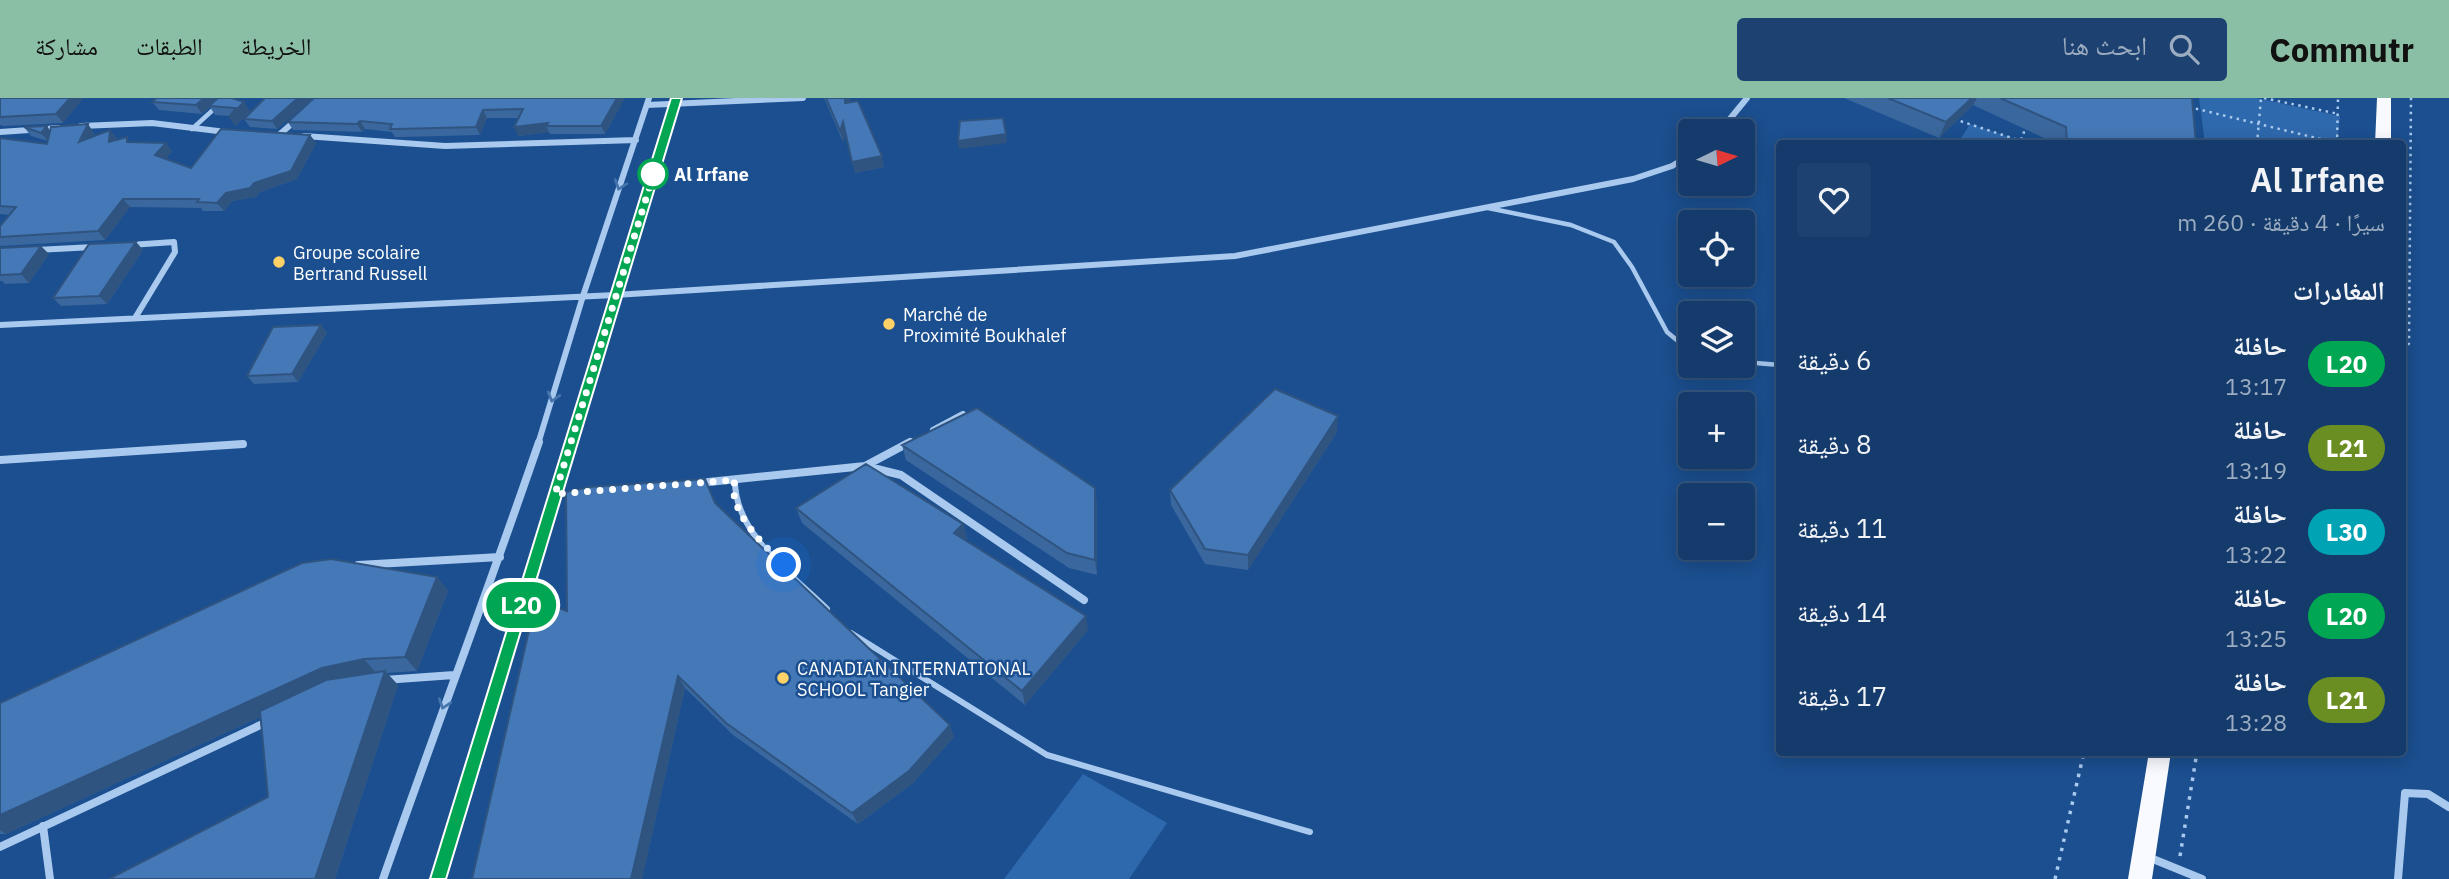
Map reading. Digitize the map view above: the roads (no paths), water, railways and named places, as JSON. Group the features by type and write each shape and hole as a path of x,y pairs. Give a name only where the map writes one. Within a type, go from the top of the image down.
{"highway":[{"path":"2383,140 2384,98"},
{"path":"2140,879 2159,756"}],"street":[{"path":"383,879 454,675 500,557 649,98"},
{"path":"647,105 803,98"},
{"path":"1730,119 1747,98"},
{"path":"438,879 559,494 615,295 675,102"},
{"path":"280,134 298,118"},
{"path":"0,132 152,122 191,129 237,132"},
{"path":"269,134 445,146 636,140"},
{"path":"0,325 615,295 1235,256 1633,178 1678,162"},
{"path":"122,245 174,242 176,252 135,318"},
{"path":"31,250 109,246"},
{"path":"926,434 963,414"},
{"path":"865,466 914,440"},
{"path":"0,460 243,444"},
{"path":"694,483 865,466 901,475 1084,600"},
{"path":"354,565 500,557"},
{"path":"378,680 454,675"},
{"path":"0,847 278,716"},
{"path":"2398,879 2405,793 2413,790 2441,800 2449,807"},
{"path":"43,826 50,879"},
{"path":"2144,856 2202,879"}],"lane":[{"path":"191,129 226,98"},
{"path":"1487,208 1568,224 1614,242 1633,266 1660,324 1678,343"},
{"path":"1755,363 1776,365"},
{"path":"735,480 734,498 753,533 834,616"},
{"path":"842,624 851,633 1047,755 1310,832"}],"place":[{"name":"Al Irfane","path":"653,174"},
{"name":"Groupe scolaire Bertrand Russell","path":"279,262"},
{"name":"Marché de Proximité Boukhalef","path":"889,324"},
{"name":"CANADIAN INTERNATIONAL SCHOOL Tangier","path":"783,678"}]}
